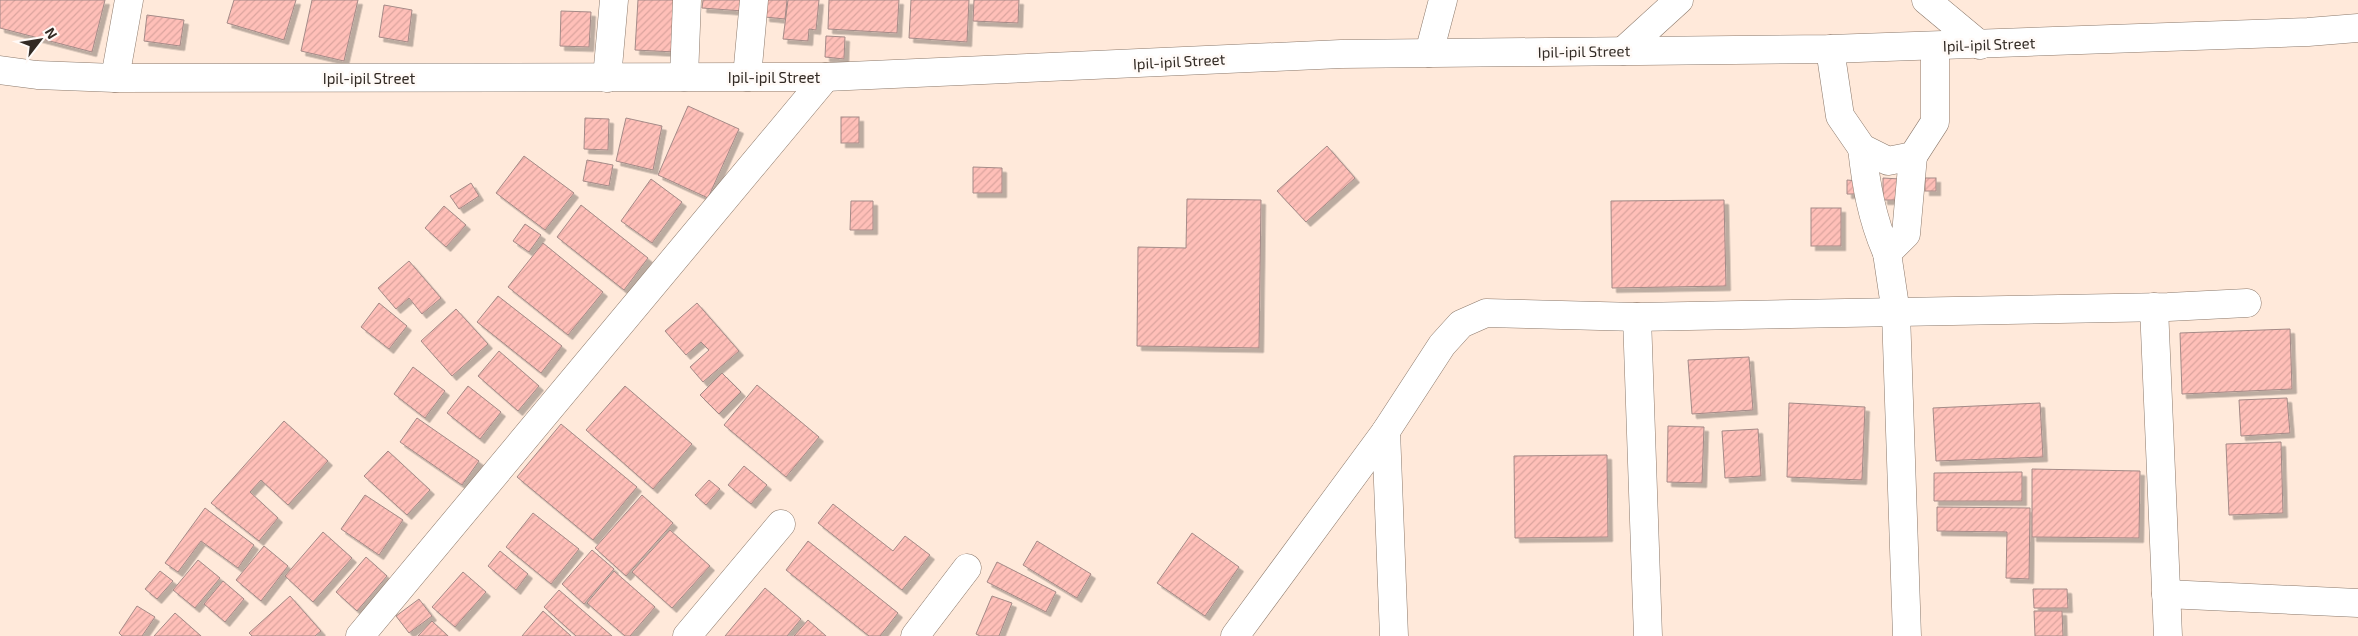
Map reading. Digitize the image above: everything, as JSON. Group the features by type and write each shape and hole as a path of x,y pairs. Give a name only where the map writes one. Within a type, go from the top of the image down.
{"street":[{"path":"115,78 129,0"},
{"path":"607,78 614,0"},
{"path":"684,77 687,0"},
{"path":"748,77 754,0"},
{"path":"1429,53 1443,0"},
{"path":"1623,51 1679,0"},
{"path":"1926,0 1980,45"},
{"name":"Ipil-ipil Street","path":"0,70 37,75 115,78 826,77 1342,54 1830,49 2308,32 2358,28"},
{"path":"1886,253 1906,234 1914,156 1935,122 1935,46"},
{"path":"1830,49 1840,116 1862,148 1866,188 1886,253 1896,313 1907,636"},
{"path":"360,636 826,77"},
{"path":"1862,148 1888,161 1914,156"},
{"path":"1235,636 1386,432 1442,345 1461,324 1486,313 1637,317 1896,313 2247,303"},
{"path":"2154,307 2168,636"},
{"path":"1637,317 1648,636"},
{"path":"1386,432 1394,636"},
{"path":"687,636 781,524"},
{"path":"915,636 967,568"},
{"path":"2166,594 2358,603"}],"building":[{"path":"0,0 105,0 92,52 0,28"},
{"path":"234,0 296,0 284,40 227,23"},
{"path":"312,0 358,0 344,61 301,51"},
{"path":"638,0 678,0 675,52 635,50"},
{"path":"703,0 744,0 743,11 702,8"},
{"path":"766,0 787,0 785,19 765,17"},
{"path":"788,0 819,0 816,30 809,29 808,41 783,39"},
{"path":"829,0 899,0 897,33 828,29"},
{"path":"911,0 969,0 967,42 909,38"},
{"path":"974,0 1019,0 1018,23 973,21"},
{"path":"384,5 412,10 408,42 379,37"},
{"path":"561,11 591,12 589,47 560,46"},
{"path":"147,15 184,20 180,46 144,41"},
{"path":"826,36 845,37 844,59 825,57"},
{"path":"688,106 739,129 708,198 658,175"},
{"path":"841,117 859,117 859,143 841,143"},
{"path":"585,118 609,119 608,150 584,149"},
{"path":"626,118 662,126 653,170 616,161"},
{"path":"1327,146 1355,178 1306,222 1277,191"},
{"path":"524,156 574,193 545,230 496,193"},
{"path":"587,160 613,165 609,186 583,181"},
{"path":"973,167 1002,168 1002,193 973,193"},
{"path":"1883,178 1900,179 1900,200 1883,200"},
{"path":"1925,178 1936,178 1936,191 1925,191"},
{"path":"651,179 682,202 652,243 621,221"},
{"path":"1847,180 1858,181 1858,194 1847,194"},
{"path":"471,183 479,196 459,209 450,196"},
{"path":"1187,199 1261,200 1259,348 1137,346 1138,247 1186,248"},
{"path":"1724,200 1726,286 1612,288 1611,201"},
{"path":"851,201 873,201 873,230 850,230"},
{"path":"581,205 648,258 624,290 557,237"},
{"path":"444,206 466,225 446,247 425,228"},
{"path":"1811,208 1841,208 1841,246 1811,246"},
{"path":"525,224 541,235 529,252 513,241"},
{"path":"543,243 603,292 568,335 508,287"},
{"path":"409,261 441,298 422,314 409,298 396,309 378,288"},
{"path":"498,296 562,346 541,373 477,322"},
{"path":"379,303 407,326 389,349 361,327"},
{"path":"697,303 739,351 703,382 690,367 709,350 701,342 686,355 665,331"},
{"path":"456,309 488,344 452,376 421,341"},
{"path":"2290,329 2292,389 2182,394 2180,333"},
{"path":"499,351 539,386 518,411 478,376"},
{"path":"1749,357 1753,410 1692,414 1688,360"},
{"path":"413,367 445,391 425,418 394,394"},
{"path":"722,373 741,392 719,414 700,395"},
{"path":"757,385 819,437 786,477 724,425"},
{"path":"468,386 501,412 480,439 447,413"},
{"path":"625,386 692,444 653,489 586,430"},
{"path":"2287,398 2290,433 2241,436 2239,400"},
{"path":"1789,403 1865,407 1862,480 1787,477"},
{"path":"2040,403 2043,457 1936,461 1933,408"},
{"path":"417,418 479,461 462,485 400,442"},
{"path":"284,421 328,461 288,505 261,480 250,492 278,518 259,541 211,503"},
{"path":"561,424 637,487 593,540 517,477"},
{"path":"1668,426 1704,427 1702,483 1667,482"},
{"path":"1758,429 1761,476 1725,478 1722,431"},
{"path":"2281,442 2283,513 2229,515 2226,444"},
{"path":"388,451 430,490 407,515 364,476"},
{"path":"1607,455 1608,537 1515,538 1514,456"},
{"path":"744,466 767,485 751,504 728,485"},
{"path":"2032,469 2140,471 2139,538 2032,537"},
{"path":"2022,472 2022,501 1934,501 1934,473"},
{"path":"709,480 720,489 706,505 695,495"},
{"path":"365,495 403,520 379,555 341,529"},
{"path":"642,495 673,523 626,576 595,548"},
{"path":"833,504 893,551 905,536 930,555 902,590 818,523"},
{"path":"1937,507 2030,508 2029,579 2006,578 2007,532 1937,531"},
{"path":"205,508 254,545 238,568 201,541 178,572 165,563"},
{"path":"533,513 579,549 551,584 506,547"},
{"path":"670,530 710,566 672,608 632,572"},
{"path":"323,532 352,558 313,602 285,576"},
{"path":"1192,533 1239,567 1205,616 1157,583"},
{"path":"808,541 898,613 880,636 869,636 786,570"},
{"path":"1037,541 1091,574 1077,598 1023,565"},
{"path":"264,546 288,566 261,601 236,580"},
{"path":"592,550 614,569 584,604 562,584"},
{"path":"500,551 528,574 516,590 488,566"},
{"path":"366,557 387,576 357,611 336,592"},
{"path":"198,560 220,578 195,608 173,590"},
{"path":"997,562 1056,592 1046,612 987,582"},
{"path":"160,571 173,581 157,599 145,589"},
{"path":"614,571 655,607 630,636 625,636 587,603"},
{"path":"463,572 486,592 455,627 432,607"},
{"path":"223,581 244,599 225,622 204,604"},
{"path":"765,588 801,619 787,636 725,636"},
{"path":"2033,589 2067,589 2068,608 2034,608"},
{"path":"559,590 612,636 576,636 544,607"},
{"path":"290,596 321,631 315,636 252,636 249,633"},
{"path":"992,596 1012,603 999,636 980,636 976,634"},
{"path":"419,599 432,616 409,633 396,616"},
{"path":"137,606 155,617 142,636 122,636 119,633"},
{"path":"543,611 571,636 522,636"},
{"path":"2034,611 2062,611 2063,636 2035,636"},
{"path":"175,613 201,636 154,636"},
{"path":"808,620 826,636 794,636"},
{"path":"432,621 448,636 418,636"}]}
